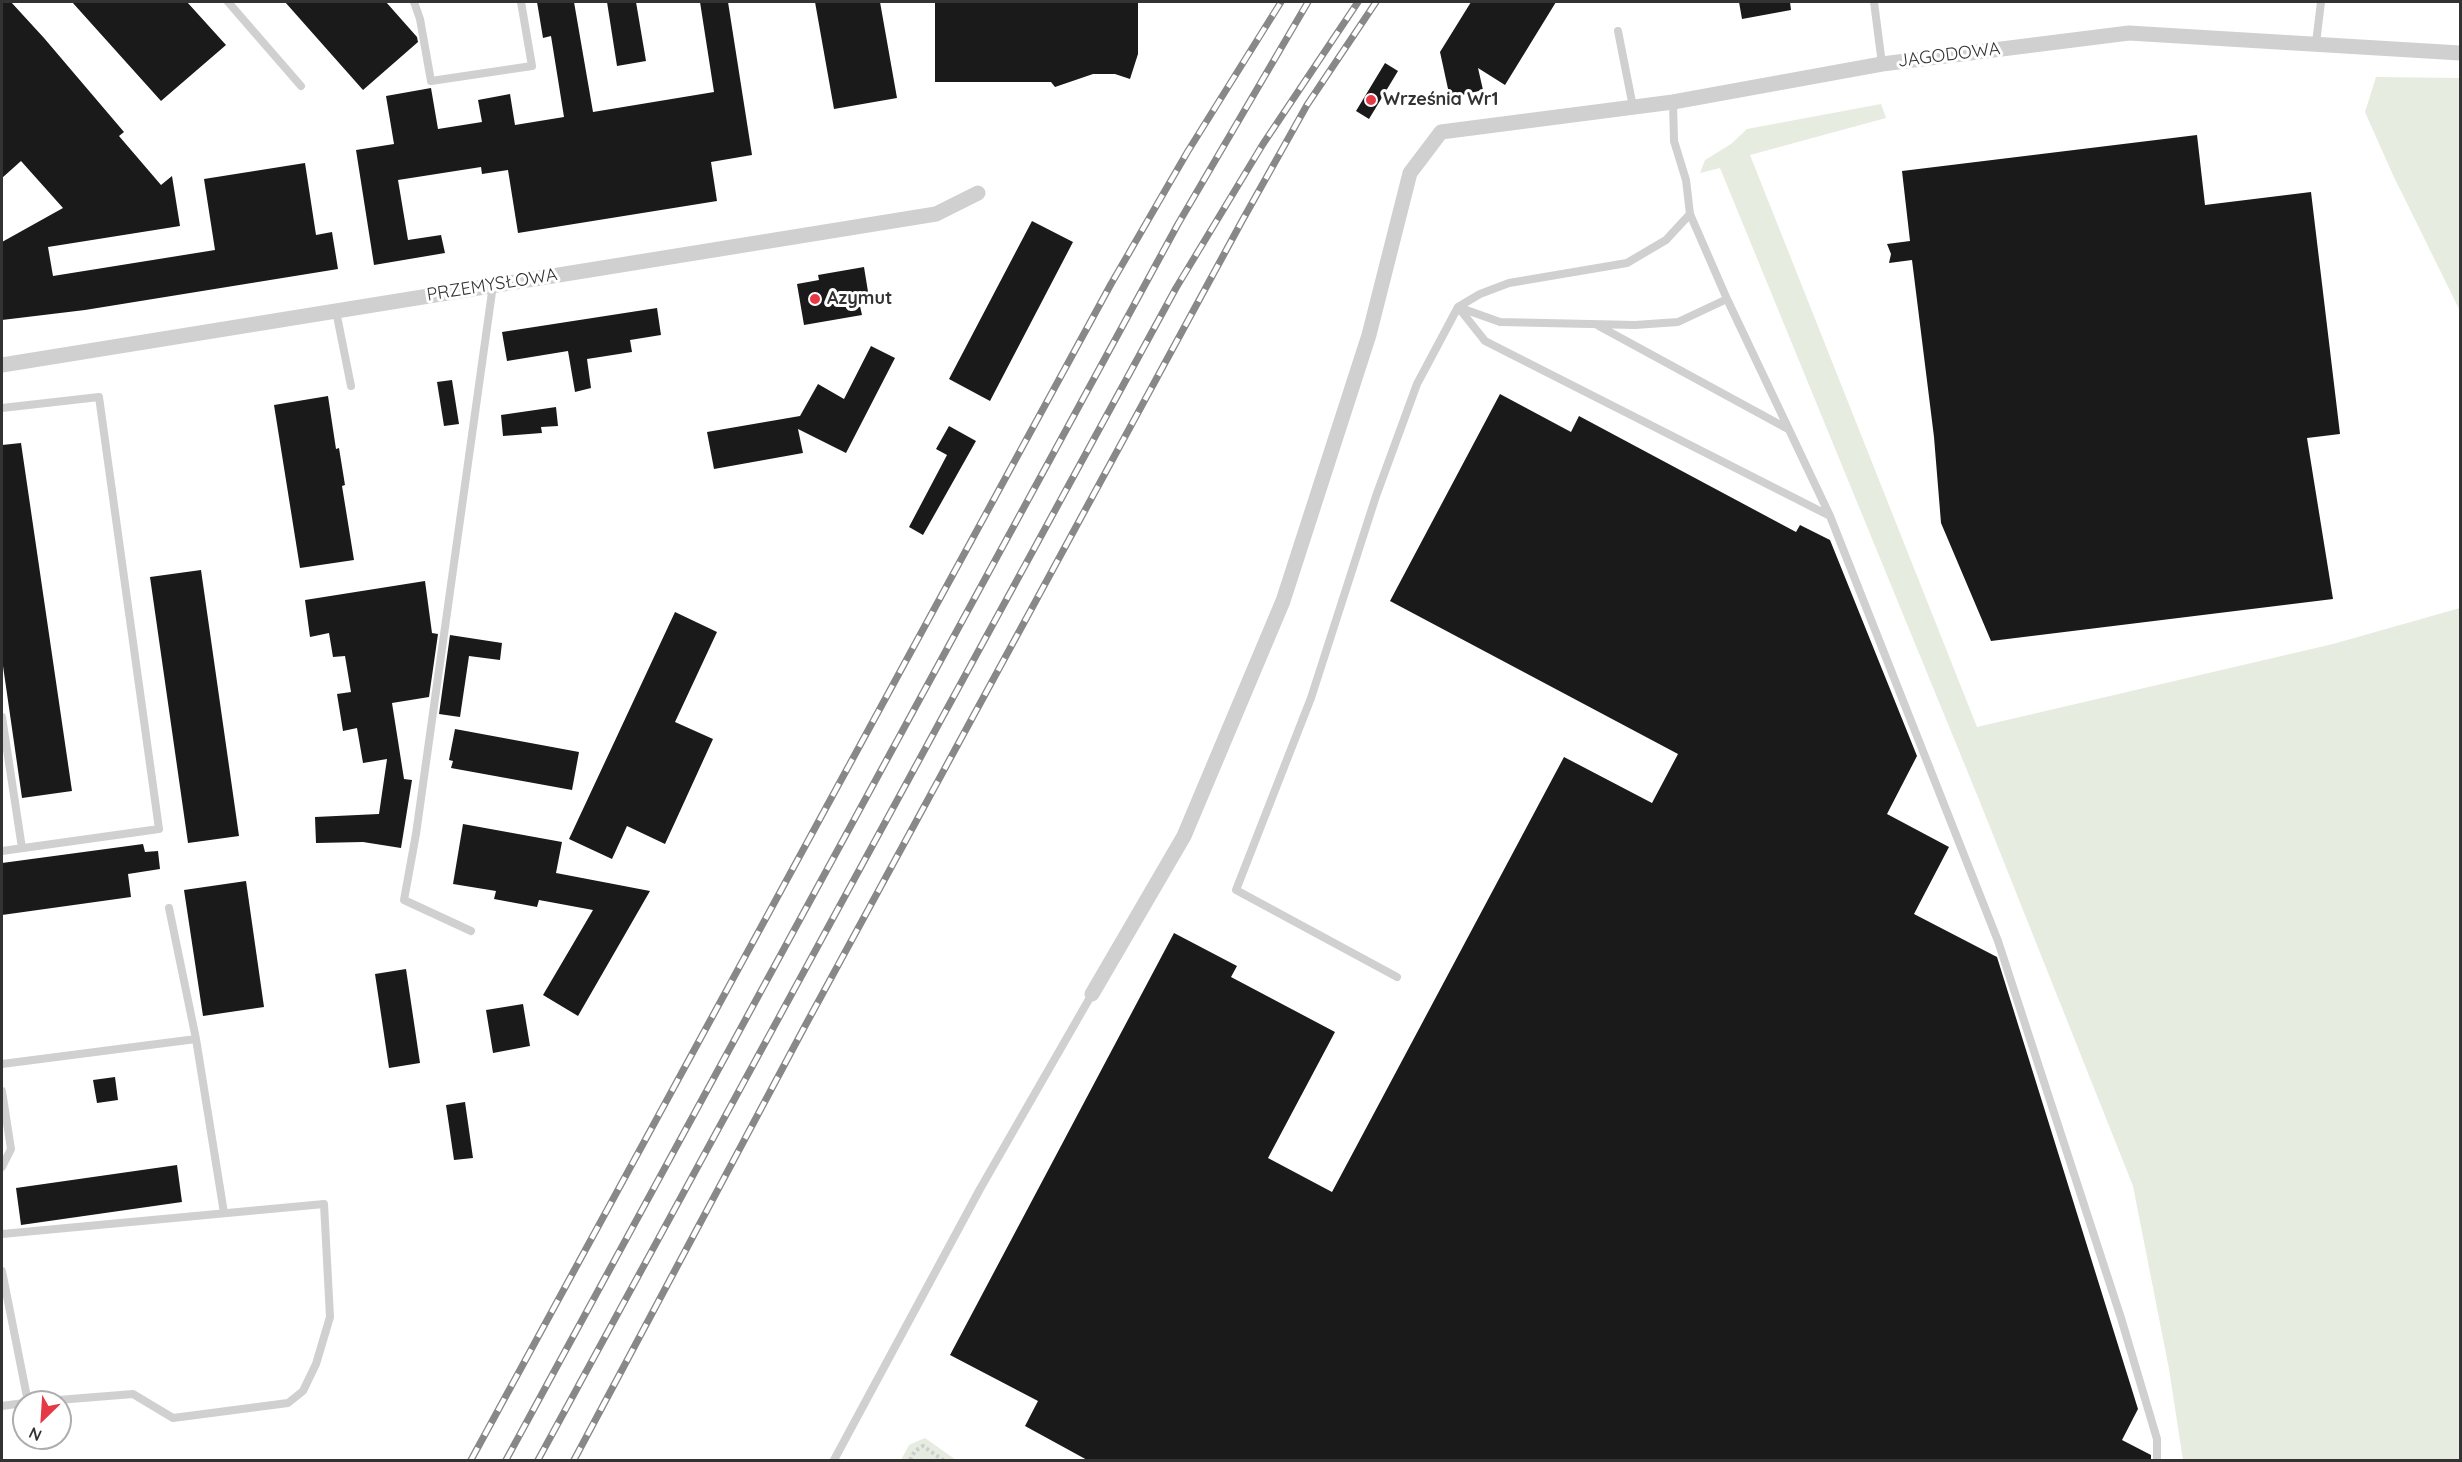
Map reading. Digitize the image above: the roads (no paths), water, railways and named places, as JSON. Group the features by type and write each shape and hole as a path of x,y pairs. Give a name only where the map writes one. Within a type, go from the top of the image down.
{"street":[{"name":"JAGODOWA","path":"1092,994 1184,836 1283,601 1370,335 1410,173 1441,132 1673,102 1882,64 2129,33 2460,53"},
{"name":"PRZEMYSŁOWA","path":"2,365 936,214 978,193"}],"lane":[{"path":"228,2 301,86"},
{"path":"414,2 420,20 432,81 532,66 521,2"},
{"path":"1874,2 1882,64"},
{"path":"2316,43 2321,2"},
{"path":"1618,31 1633,107"},
{"path":"1673,102 1674,141 1686,180 1690,214 1726,299 1830,516 1998,941 2121,1318 2157,1439 2157,1461"},
{"path":"1397,977 1236,890 1311,698 1376,496 1417,384 1458,307 1480,294 1509,284 1627,262 1666,240 1690,214"},
{"path":"471,931 404,900 416,834 494,285"},
{"path":"1458,307 1500,322 1635,325 1678,322 1726,299"},
{"path":"1458,307 1485,341 1830,516"},
{"path":"336,310 351,386"},
{"path":"1594,323 1788,429"},
{"path":"2,408 99,397 159,829 2,851"},
{"path":"2,717 22,848"},
{"path":"169,908 196,1039 224,1213"},
{"path":"834,1461 980,1189 1092,994"},
{"path":"2,1064 196,1039"},
{"path":"2,1091 11,1149 2,1167"},
{"path":"2,1234 324,1203 330,1317 316,1364 303,1390 288,1403 173,1418 133,1394 72,1399"},
{"path":"2,1271 24,1390"}],"railway":[{"path":"471,1460 1111,284 1188,151 1281,2"},
{"path":"506,1460 1178,224 1308,2"},
{"path":"538,1460 1176,288 1263,144 1358,2"},
{"path":"574,1460 805,1026 1242,221 1307,105 1376,2"}],"place":[{"name":"Września Wr1","path":"1371,100"},
{"name":"Azymut","path":"815,299"}]}
